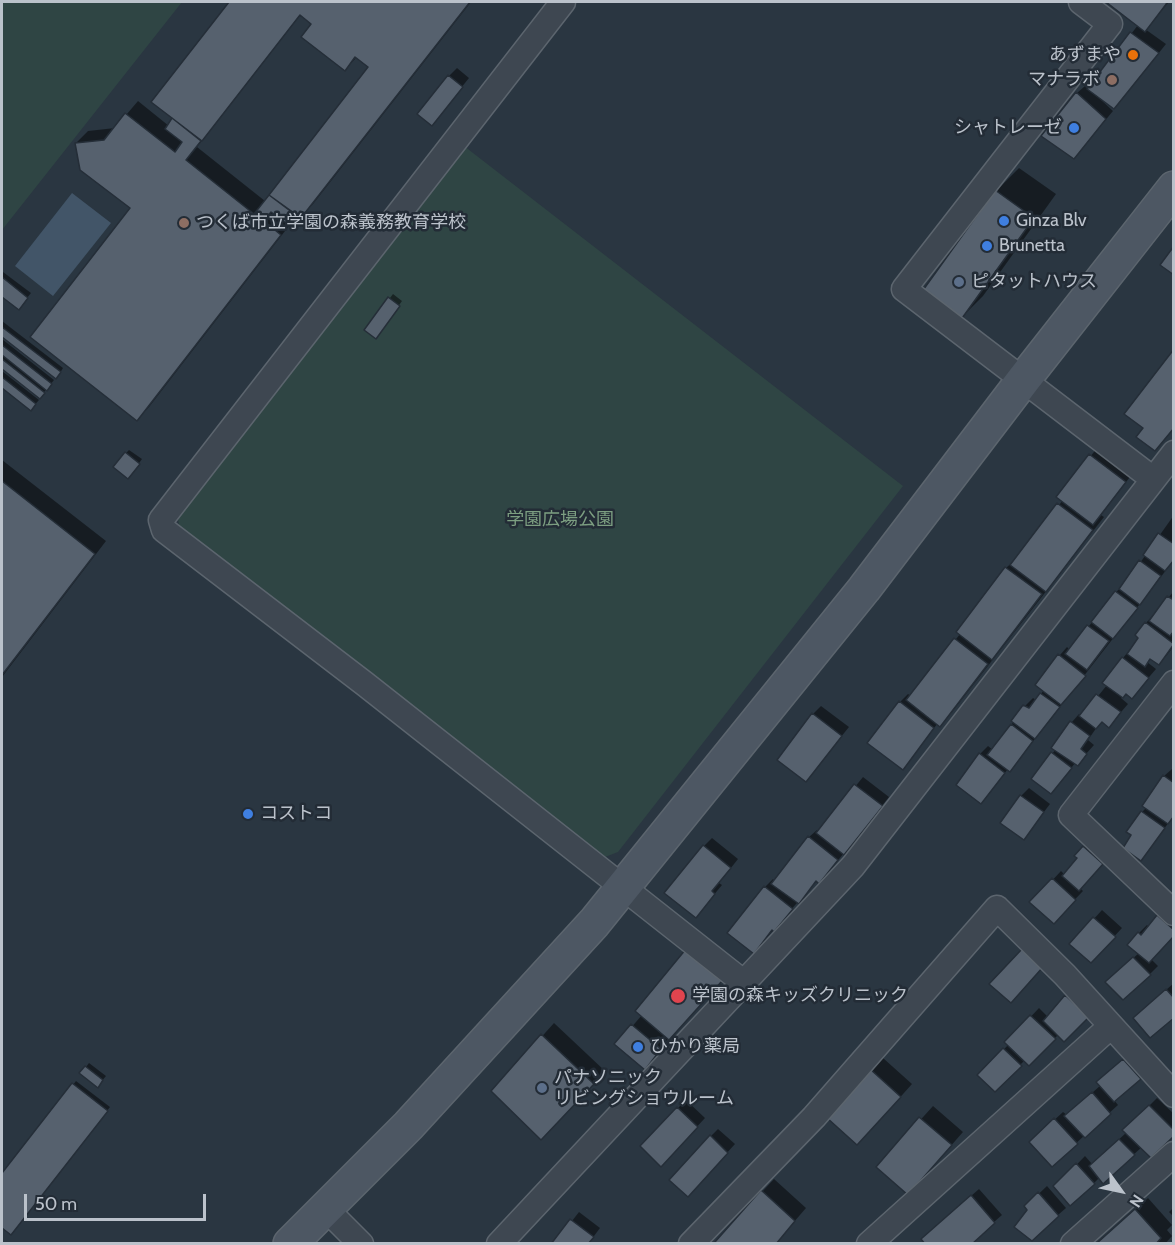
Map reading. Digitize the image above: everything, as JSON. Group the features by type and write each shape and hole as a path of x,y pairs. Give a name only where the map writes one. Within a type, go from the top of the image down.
{"street":[{"path":"563,2 161,520 164,530 743,982"},
{"path":"1081,2 1110,24 904,289 1153,478"},
{"path":"290,1244 408,1126 587,932 864,589 1173,188"},
{"path":"499,1244 853,866 1173,453"},
{"path":"1173,683 1071,815 1173,913"},
{"path":"691,1244 814,1118 997,908 1065,975 1173,1095"},
{"path":"869,1244 1111,1026"},
{"path":"1073,1244 1173,1154"},
{"path":"326,1209 361,1244"}],"green space":[{"path":"2,2 182,2 2,230"},
{"name":"学園広場公園","path":"464,146 903,486 618,852 605,857 179,526 178,517"}],"water":[{"path":"72,193 111,223 53,296 15,266"}],"building":[{"path":"229,2 470,2 301,218 269,195 368,67 355,57 345,71 301,37 311,24 300,15 202,141 151,102"},
{"path":"1106,2 1165,2 1167,3 1145,32"},
{"path":"1130,32 1159,53 1114,109 1087,89"},
{"path":"448,75 463,87 432,126 417,114"},
{"name":"シャトレーゼ","path":"1076,92 1106,119 1074,159 1041,136"},
{"path":"125,113 175,152 182,142 165,129 172,118 201,141 186,160 254,214 269,195 297,216 290,226 271,212 264,221 281,235 137,421 30,337 130,208 80,170 75,143 104,140"},
{"path":"995,190 1034,218 960,321 921,293"},
{"path":"1174,246 1174,275 1160,265"},
{"path":"2,277 28,298 19,310 2,297"},
{"path":"388,297 400,306 376,339 364,330"},
{"path":"2,327 61,372 56,379 2,337"},
{"path":"2,345 52,384 47,391 2,355"},
{"path":"1174,349 1174,428 1155,451 1136,437 1143,428 1124,414"},
{"path":"2,359 45,393 40,399 2,369"},
{"path":"2,377 36,404 31,411 2,388"},
{"path":"125,452 140,464 128,479 113,467"},
{"path":"1089,454 1126,482 1093,525 1056,497"},
{"path":"2,481 95,554 2,675"},
{"path":"1057,503 1093,530 1046,592 1010,565"},
{"path":"1158,533 1174,544 1174,560 1165,571 1143,555"},
{"path":"1139,560 1161,576 1140,605 1119,589"},
{"path":"1005,567 1042,594 992,660 956,632"},
{"path":"1115,591 1138,608 1113,639 1091,622"},
{"path":"1167,596 1174,600 1174,631 1170,636 1149,621"},
{"path":"1145,622 1174,644 1159,665 1150,659 1145,667 1127,654 1138,638 1135,635"},
{"path":"1087,625 1109,641 1087,670 1065,654"},
{"path":"954,638 988,664 940,727 906,700"},
{"path":"1058,654 1086,676 1061,705 1035,685"},
{"path":"1122,657 1149,678 1132,699 1126,694 1123,698 1102,683"},
{"path":"1040,693 1060,707 1035,739 1011,721 1023,705 1029,708"},
{"path":"1096,694 1121,712 1109,728 1102,722 1096,729 1079,716"},
{"path":"899,701 934,728 903,770 867,743"},
{"path":"812,713 842,736 806,782 777,760"},
{"path":"1070,721 1090,736 1081,749 1087,754 1078,766 1051,748"},
{"path":"1011,724 1033,741 1010,772 987,755"},
{"path":"1051,752 1072,768 1051,794 1031,779"},
{"path":"979,753 1005,773 981,804 956,785"},
{"path":"1163,775 1174,783 1174,816 1168,824 1142,806"},
{"path":"854,784 883,806 844,855 816,833"},
{"path":"1020,795 1044,812 1024,840 1000,823"},
{"path":"1141,811 1165,828 1141,861 1123,848 1131,835 1126,832"},
{"path":"808,836 838,860 819,884 816,881 799,904 771,884"},
{"path":"703,845 731,868 712,891 715,894 696,918 664,893"},
{"path":"1083,846 1103,864 1079,891 1062,876 1077,858 1074,856"},
{"path":"1052,878 1076,900 1054,924 1029,902"},
{"path":"764,886 793,909 774,932 772,930 754,954 727,933"},
{"path":"1157,915 1174,930 1174,936 1149,963 1127,945 1138,932 1141,935"},
{"path":"1093,917 1116,937 1091,963 1069,944"},
{"name":"学園の森キッズクリニック","path":"686,949 722,981 669,1040 635,1011"},
{"path":"1022,949 1043,967 1011,1003 989,984"},
{"path":"1133,957 1151,975 1123,1000 1105,982"},
{"path":"1166,989 1174,998 1174,1018 1150,1038 1133,1018"},
{"path":"1065,995 1089,1017 1064,1042 1043,1021"},
{"path":"1030,1015 1056,1039 1029,1066 1004,1042"},
{"name":"ひかり薬局","path":"631,1024 661,1049 645,1070 614,1044"},
{"name":"パナソニック リビングショウルーム","path":"541,1034 594,1084 541,1140 491,1091"},
{"path":"1003,1048 1022,1066 995,1092 977,1075"},
{"path":"1123,1059 1141,1079 1114,1102 1096,1082"},
{"path":"85,1066 103,1080 98,1088 79,1073"},
{"path":"870,1069 901,1097 857,1145 826,1117"},
{"path":"72,1083 108,1111 11,1235 2,1228 2,1173"},
{"path":"1092,1092 1111,1114 1085,1138 1064,1116"},
{"path":"1149,1105 1174,1130 1174,1136 1151,1158 1122,1130"},
{"path":"677,1107 698,1127 661,1167 640,1146"},
{"path":"919,1117 952,1145 908,1195 876,1167"},
{"path":"1054,1118 1078,1144 1052,1167 1029,1142"},
{"path":"710,1135 728,1153 688,1197 669,1180"},
{"path":"1119,1139 1135,1155 1103,1184 1089,1166"},
{"path":"1076,1163 1095,1184 1070,1206 1053,1186"},
{"path":"761,1190 795,1221 776,1244 716,1244 715,1242"},
{"path":"1038,1192 1059,1216 1032,1241 1014,1227 1027,1210 1024,1206"},
{"path":"971,1195 995,1223 972,1244 925,1244 921,1239"},
{"path":"1135,1209 1161,1238 1156,1244 1096,1244"},
{"path":"570,1219 594,1237 588,1244 551,1244"}],"place":[{"name":"あずまや","path":"1133,55"},
{"name":"マナラボ","path":"1112,80"},
{"name":"シャトレーゼ","path":"1074,128"},
{"name":"Ginza Blv","path":"1004,221"},
{"name":"つくば市立学園の森義務教育学校","path":"184,223"},
{"name":"Brunetta","path":"987,246"},
{"name":"ピタットハウス","path":"959,282"},
{"name":"コストコ","path":"248,814"},
{"name":"学園の森キッズクリニック","path":"678,996"},
{"name":"ひかり薬局","path":"638,1047"},
{"name":"パナソニック リビングショウルーム","path":"542,1088"}]}
